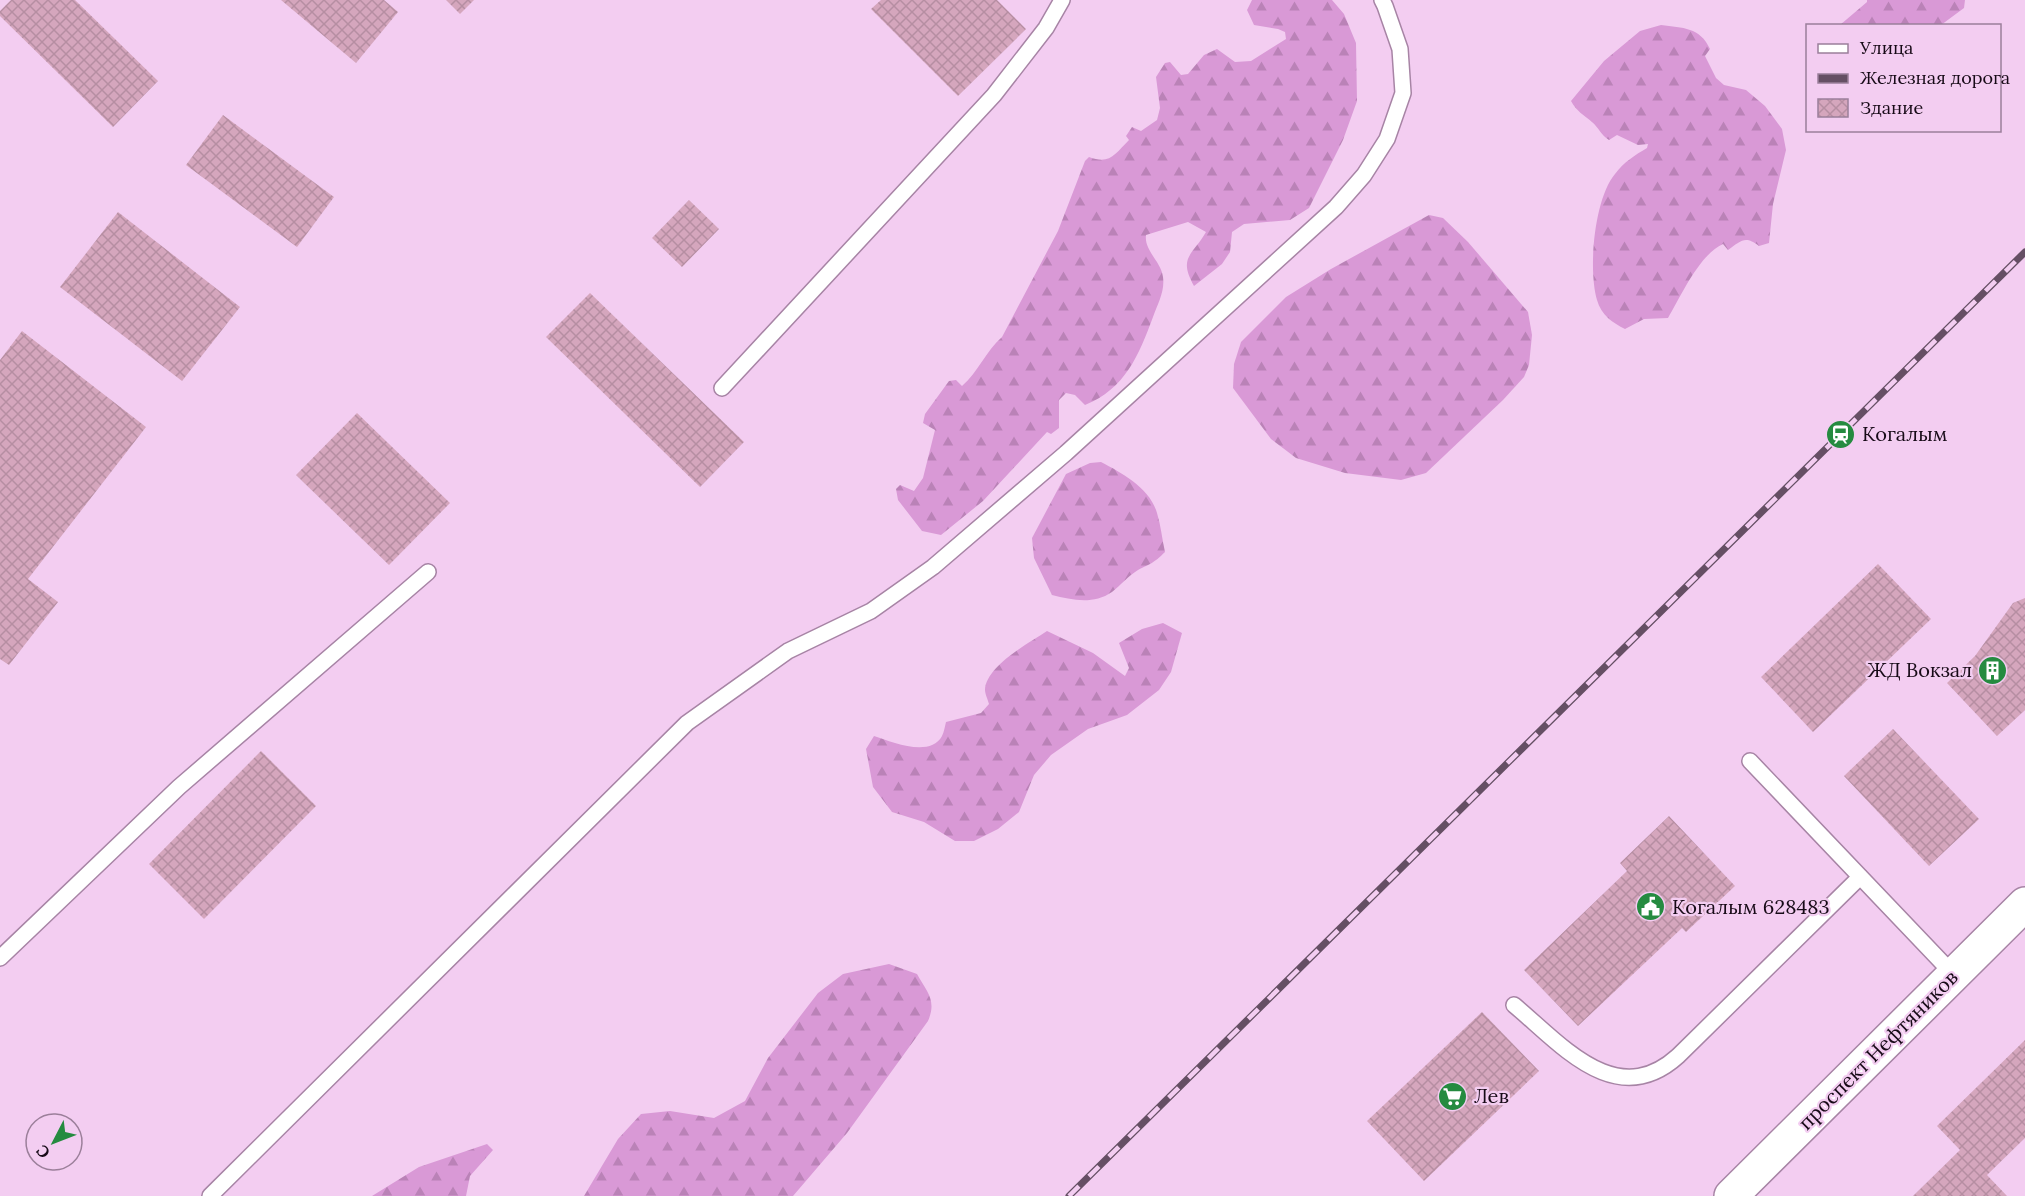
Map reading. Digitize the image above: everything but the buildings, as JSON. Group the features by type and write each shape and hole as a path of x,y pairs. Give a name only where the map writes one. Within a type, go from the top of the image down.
{"main road":[{"name":"проспект Нефтяников","path":"1731,1196 2025,904"}],"lane":[{"path":"722,387 994,94 1046,28 1062,0"},
{"path":"210,1196 687,723 788,651 871,611 933,567 1066,453 1336,207 1364,175 1387,139 1403,93 1400,49 1382,0"},
{"path":"0,958 179,787 428,572"},
{"path":"1750,760 1954,975"},
{"path":"1514,1005 1580,1060 1598,1072 1624,1078 1645,1075 1672,1061 1860,877"}],"green space":[{"path":"1252,0 1332,0 1344,14 1356,43 1357,101 1343,140 1309,208 1290,220 1244,224 1232,232 1230,252 1222,264 1194,286 1189,276 1187,262 1206,232 1188,222 1146,235 1148,246 1162,271 1163,287 1142,345 1129,369 1111,390 1085,405 1075,395 1066,393 1059,400 1059,428 1051,434 1047,432 983,501 941,535 922,531 898,500 896,489 900,485 914,491 923,478 935,430 923,423 925,414 949,381 956,380 962,386 968,380 1002,337 1058,231 1085,161 1089,157 1102,160 1112,157 1129,140 1126,136 1132,127 1141,131 1157,120 1160,108 1156,77 1165,63 1170,62 1181,75 1188,74 1204,55 1217,49 1235,62 1251,61 1286,39 1285,32 1254,25 1247,10"},
{"path":"1867,0 1965,0 1964,8 1942,24 1841,24"},
{"path":"1661,25 1690,30 1701,36 1710,49 1705,56 1716,78 1724,85 1746,90 1765,106 1782,129 1786,150 1773,204 1769,243 1759,246 1743,240 1728,250 1723,244 1714,249 1698,266 1668,318 1644,319 1625,329 1608,318 1601,310 1597,300 1593,271 1595,235 1602,200 1608,185 1622,166 1647,148 1648,144 1638,145 1617,135 1609,140 1571,101 1604,61 1640,31"},
{"path":"1429,215 1443,218 1468,242 1528,312 1532,335 1529,365 1524,377 1426,473 1401,480 1345,473 1296,458 1271,439 1233,388 1234,364 1241,342 1286,297 1331,269"},
{"path":"1101,462 1126,476 1148,496 1157,513 1165,552 1155,561 1134,572 1105,596 1082,600 1052,595 1034,558 1032,538 1066,474 1090,463"},
{"path":"1163,623 1182,633 1171,672 1159,690 1127,715 1088,729 1051,755 1034,775 1019,812 998,829 974,841 955,841 924,822 892,812 873,787 866,749 874,736 910,746 929,746 936,743 942,736 946,722 981,713 989,704 985,690 987,681 993,672 1010,656 1047,631 1093,653 1125,676 1129,668 1119,643 1142,629"},
{"path":"889,964 917,974 931,1002 931,1014 847,1133 793,1196 584,1196 618,1139 641,1114 670,1111 714,1118 745,1101 768,1058 818,993 843,974"},
{"path":"487,1144 493,1150 470,1176 466,1196 372,1196 419,1167"}],"railway":[{"path":"1069,1196 2025,252"}],"place":[{"name":"Когалым","path":"1841,434"},
{"name":"ЖД Вокзал","path":"1993,670"},
{"name":"Когалым 628483","path":"1651,907"},
{"name":"Лев","path":"1453,1096"}]}
